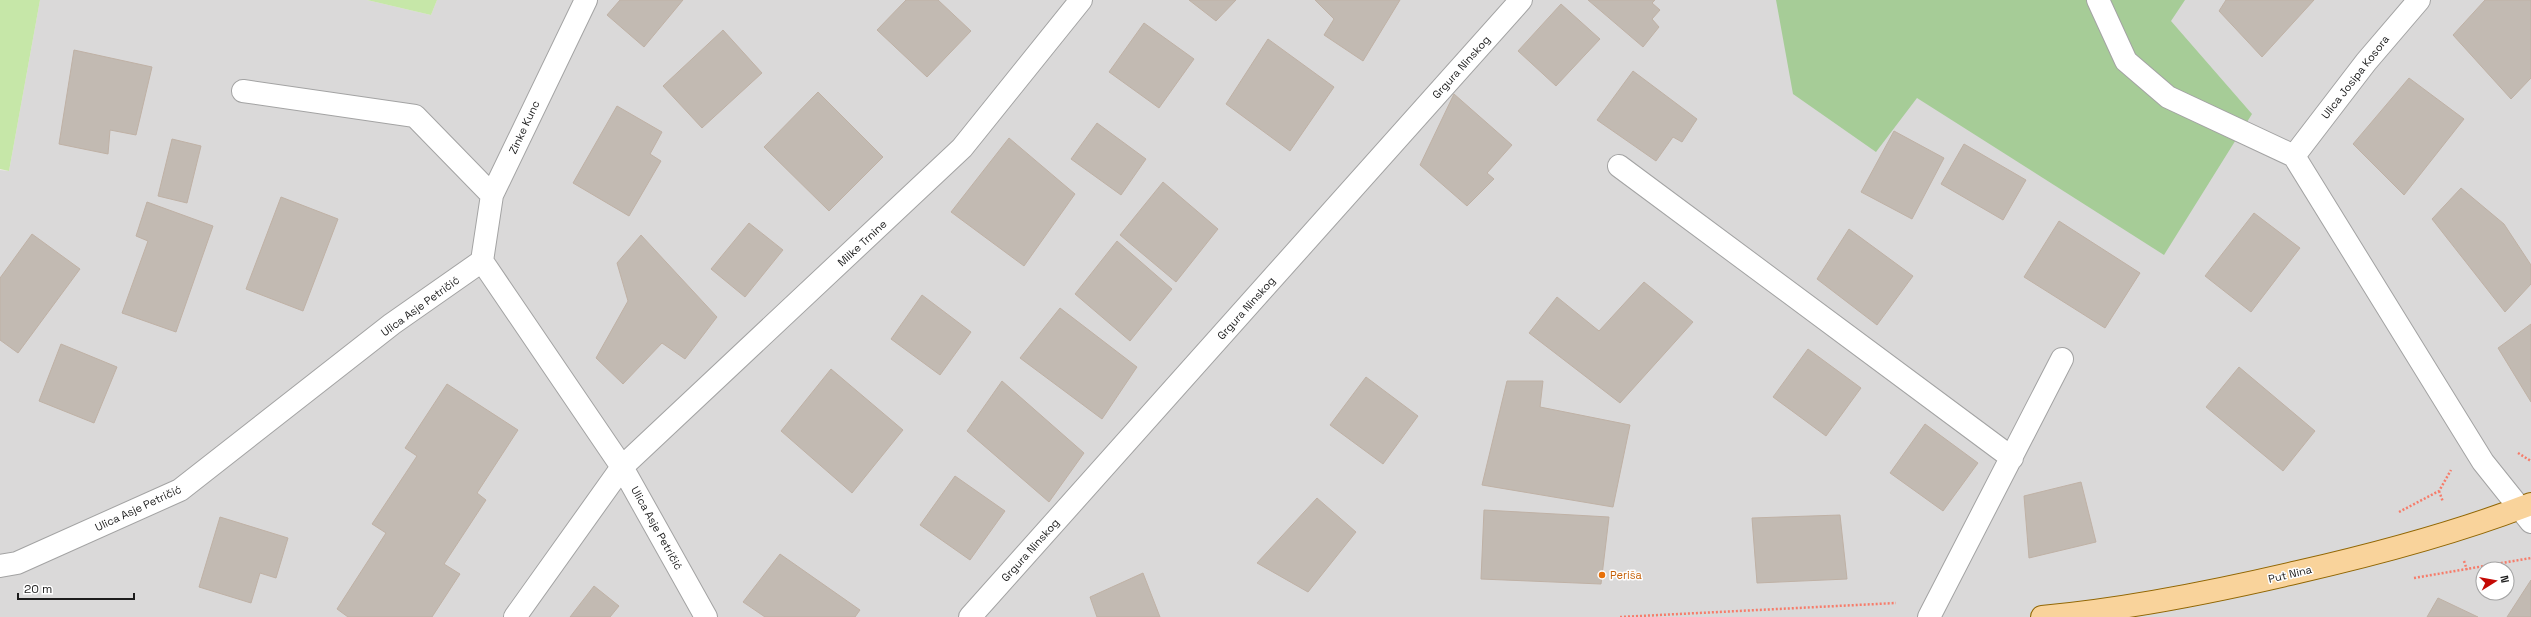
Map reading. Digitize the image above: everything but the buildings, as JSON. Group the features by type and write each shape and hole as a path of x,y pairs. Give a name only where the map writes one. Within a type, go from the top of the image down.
{"main road":[{"name":"Put Nina","path":"2042,617 2107,611 2212,592 2380,553 2527,512"}],"street":[{"name":"Zinke Kunc","path":"482,261 492,196 586,0"},
{"name":"Milke Trnine","path":"515,617 622,467 962,148 1081,0"},
{"name":"Grgura Ninskog","path":"970,617 1521,0"},
{"path":"2098,0 2126,61 2168,97 2294,156 2483,462 2527,512"},
{"name":"Ulica Josipa Kosora","path":"2294,156 2366,62 2419,0"},
{"path":"243,91 415,116 492,196"},
{"path":"1619,166 2012,458"},
{"name":"Ulica Asje Petričić","path":"0,566 17,563 180,490 392,324 482,261 622,467 706,617"},
{"path":"1929,617 2062,359"}],"path":[{"path":"2393,515 2439,491 2451,470 2518,452 2531,461"},
{"path":"1620,617 1896,603"}],"shaded area":[{"path":"40,0 367,0 431,15 437,0 2531,0 2531,617 0,617 0,170 9,171"}],"green space":[{"path":"0,0 40,0 9,171 0,169"},
{"path":"367,0 437,0 431,15"},
{"path":"1776,0 2185,0 2171,21 2252,114 2164,255 1917,98 1876,152 1793,94"}],"place":[{"name":"Periša","path":"1602,575"}]}
